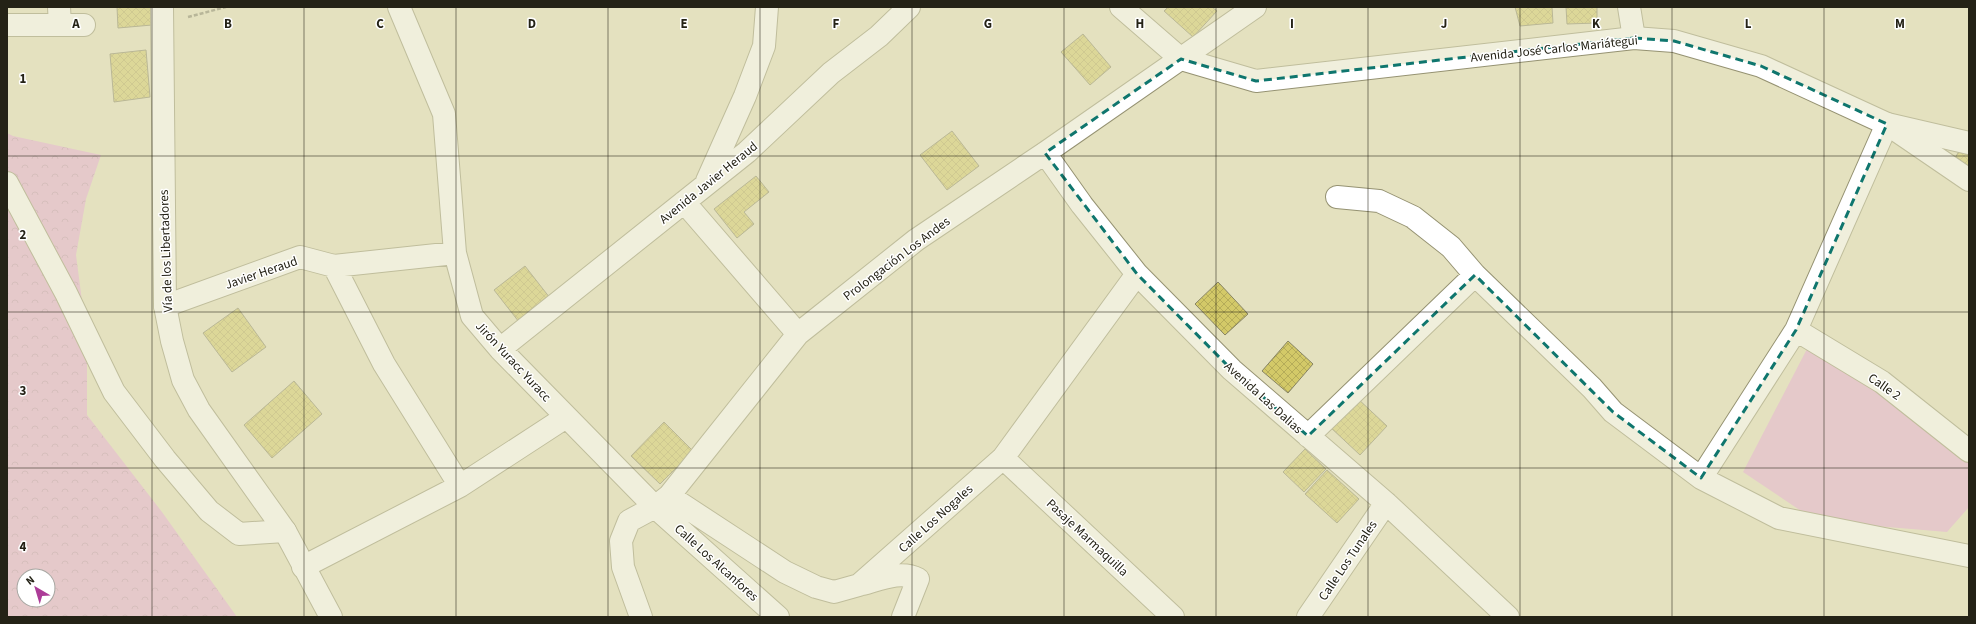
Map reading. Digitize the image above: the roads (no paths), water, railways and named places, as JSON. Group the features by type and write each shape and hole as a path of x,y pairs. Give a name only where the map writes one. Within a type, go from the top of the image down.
{"main road":[{"path":"705,184 745,96 764,46 767,7"},
{"name":"Avenida Javier Heraud","path":"500,349 747,152 831,73 879,36 909,7"},
{"path":"1121,7 1181,59"},
{"name":"Prolongación Los Andes","path":"662,501 798,334 916,240 1045,153 1255,7"},
{"path":"1629,7 1634,38"},
{"name":"Jirón Yuracc Yuracc","path":"407,9 444,114 455,254 472,316 500,349 566,417 662,501"},
{"name":"Vía de los Libertadores","path":"162,15 165,306 172,341 184,380 199,410 285,531 331,617"},
{"path":"7,25 59,16 84,25"},
{"name":"Avenida José Carlos Mariátegui","path":"1181,59 1256,81 1634,38 1674,41 1761,66 1887,124 1969,180"},
{"path":"1700,478 1796,330 1887,124 1969,143"},
{"name":"Avenida Las Dalias","path":"1045,153 1082,204 1137,274 1232,370 1386,503 1508,617"},
{"path":"7,183 66,293 114,392 165,459 209,510 239,534 285,531"},
{"path":"1337,197 1379,201 1412,217 1451,247 1475,275 1592,388 1613,412 1700,478 1779,518 1969,556"},
{"path":"684,202 798,334"},
{"name":"Javier Heraud","path":"165,306 300,257 334,266 455,254"},
{"path":"334,266 384,364 460,486"},
{"name":"Calle Los Nogales","path":"662,501 785,572 816,586 834,592 860,585 1003,458 1137,274"},
{"path":"1308,436 1475,275"},
{"name":"Calle 2","path":"1796,330 1882,382 1969,451"},
{"path":"303,567 460,486 566,417"},
{"name":"Pasaje Marmaquilla","path":"1003,458 1173,617"},
{"path":"641,617 623,567 621,541 629,521 662,501"},
{"name":"Calle Los Alcanfores","path":"662,501 778,617"},
{"name":"Calle Los Tunales","path":"1308,617 1386,503"},
{"path":"860,585 902,574 910,574 918,579 903,617"}]}
